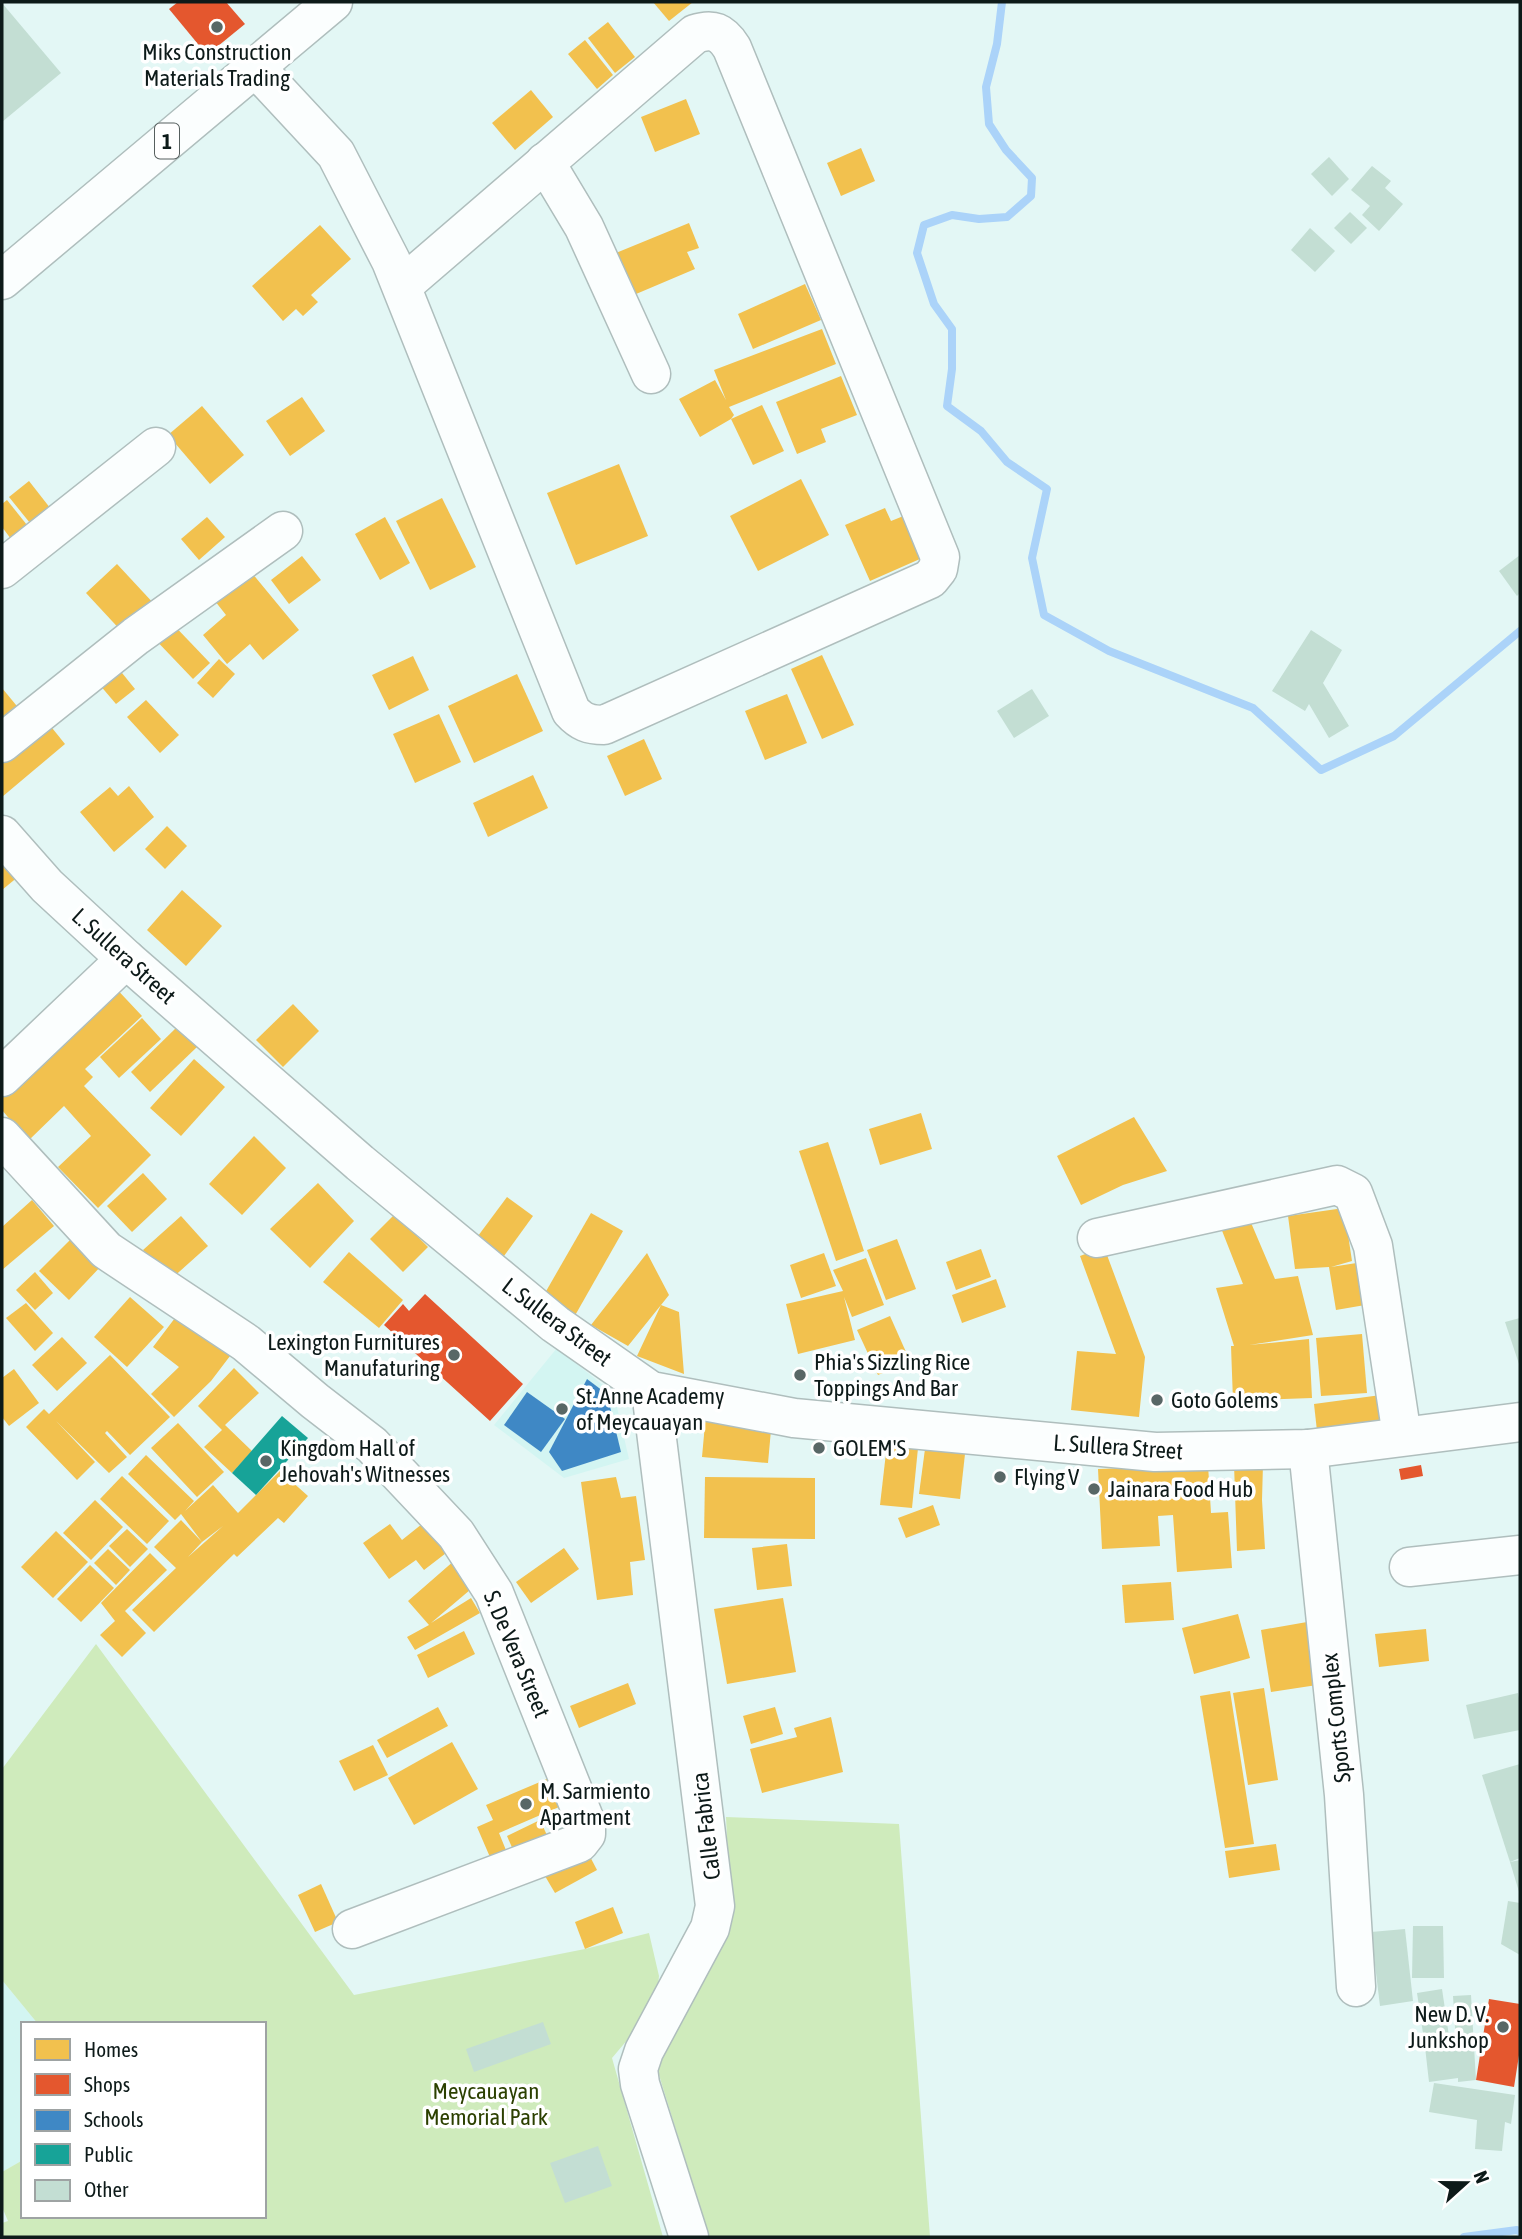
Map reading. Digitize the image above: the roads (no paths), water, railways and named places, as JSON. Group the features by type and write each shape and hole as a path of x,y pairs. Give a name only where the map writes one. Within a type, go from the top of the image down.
{"main road":[{"name":"1","path":"2,280 333,2"},
{"path":"256,67 336,154 385,249 565,699 580,722 604,725 930,579 938,569 940,557 732,48 726,38 717,31 707,30 695,34 401,286"},
{"path":"545,162 584,227 651,374"},
{"path":"2,569 156,447"},
{"path":"2,743 136,636 283,531"},
{"name":"L. Sullera Street","path":"2,835 47,886 126,959 360,1163 544,1315 651,1391 794,1418 1155,1452 1308,1449 1520,1422"},
{"path":"2,1077 126,959"},
{"name":"S. De Vera Street","path":"2,1137 106,1250 246,1343 372,1445 456,1534 494,1593 586,1823 586,1834 579,1843 352,1929"},
{"path":"1097,1238 1337,1185 1353,1193 1373,1246 1402,1436"},
{"name":"Calle Fabrica","path":"651,1391 715,1906 710,1928 644,2051 638,2069 651,2122 689,2237"},
{"name":"Sports Complex","path":"1308,1449 1344,1795 1356,1987"},
{"path":"1409,1567 1520,1555"}],"waterway":[{"path":"1002,2 997,44 986,87 989,124 1006,150 1032,178 1031,196 1007,217 979,219 952,215 924,225 917,253 934,304 952,329 952,369 947,406 981,431 1007,462 1047,489 1032,558 1044,615 1109,651 1253,708 1321,770 1394,736 1520,631"},
{"path":"1464,2237 1517,2230 1520,2232"}],"place":[{"name":"Miks Construction Materials Trading","path":"217,27"},
{"name":"Lexington Furnitures Manufaturing","path":"454,1355"},
{"name":"Phia's Sizzling Rice Toppings And Bar","path":"800,1375"},
{"name":"Goto Golems","path":"1157,1400"},
{"name":"St. Anne Academy of Meycauayan","path":"562,1409"},
{"name":"GOLEM'S","path":"819,1448"},
{"name":"Kingdom Hall of Jehovah's Witnesses","path":"266,1461"},
{"name":"Flying V","path":"1000,1477"},
{"name":"Jainara Food Hub","path":"1094,1489"},
{"name":"M. Sarmiento Apartment","path":"526,1804"},
{"name":"New D. V. Junkshop","path":"1503,2027"}],"park label":[{"name":"Meycauayan Memorial Park","path":"486,2104"}]}
